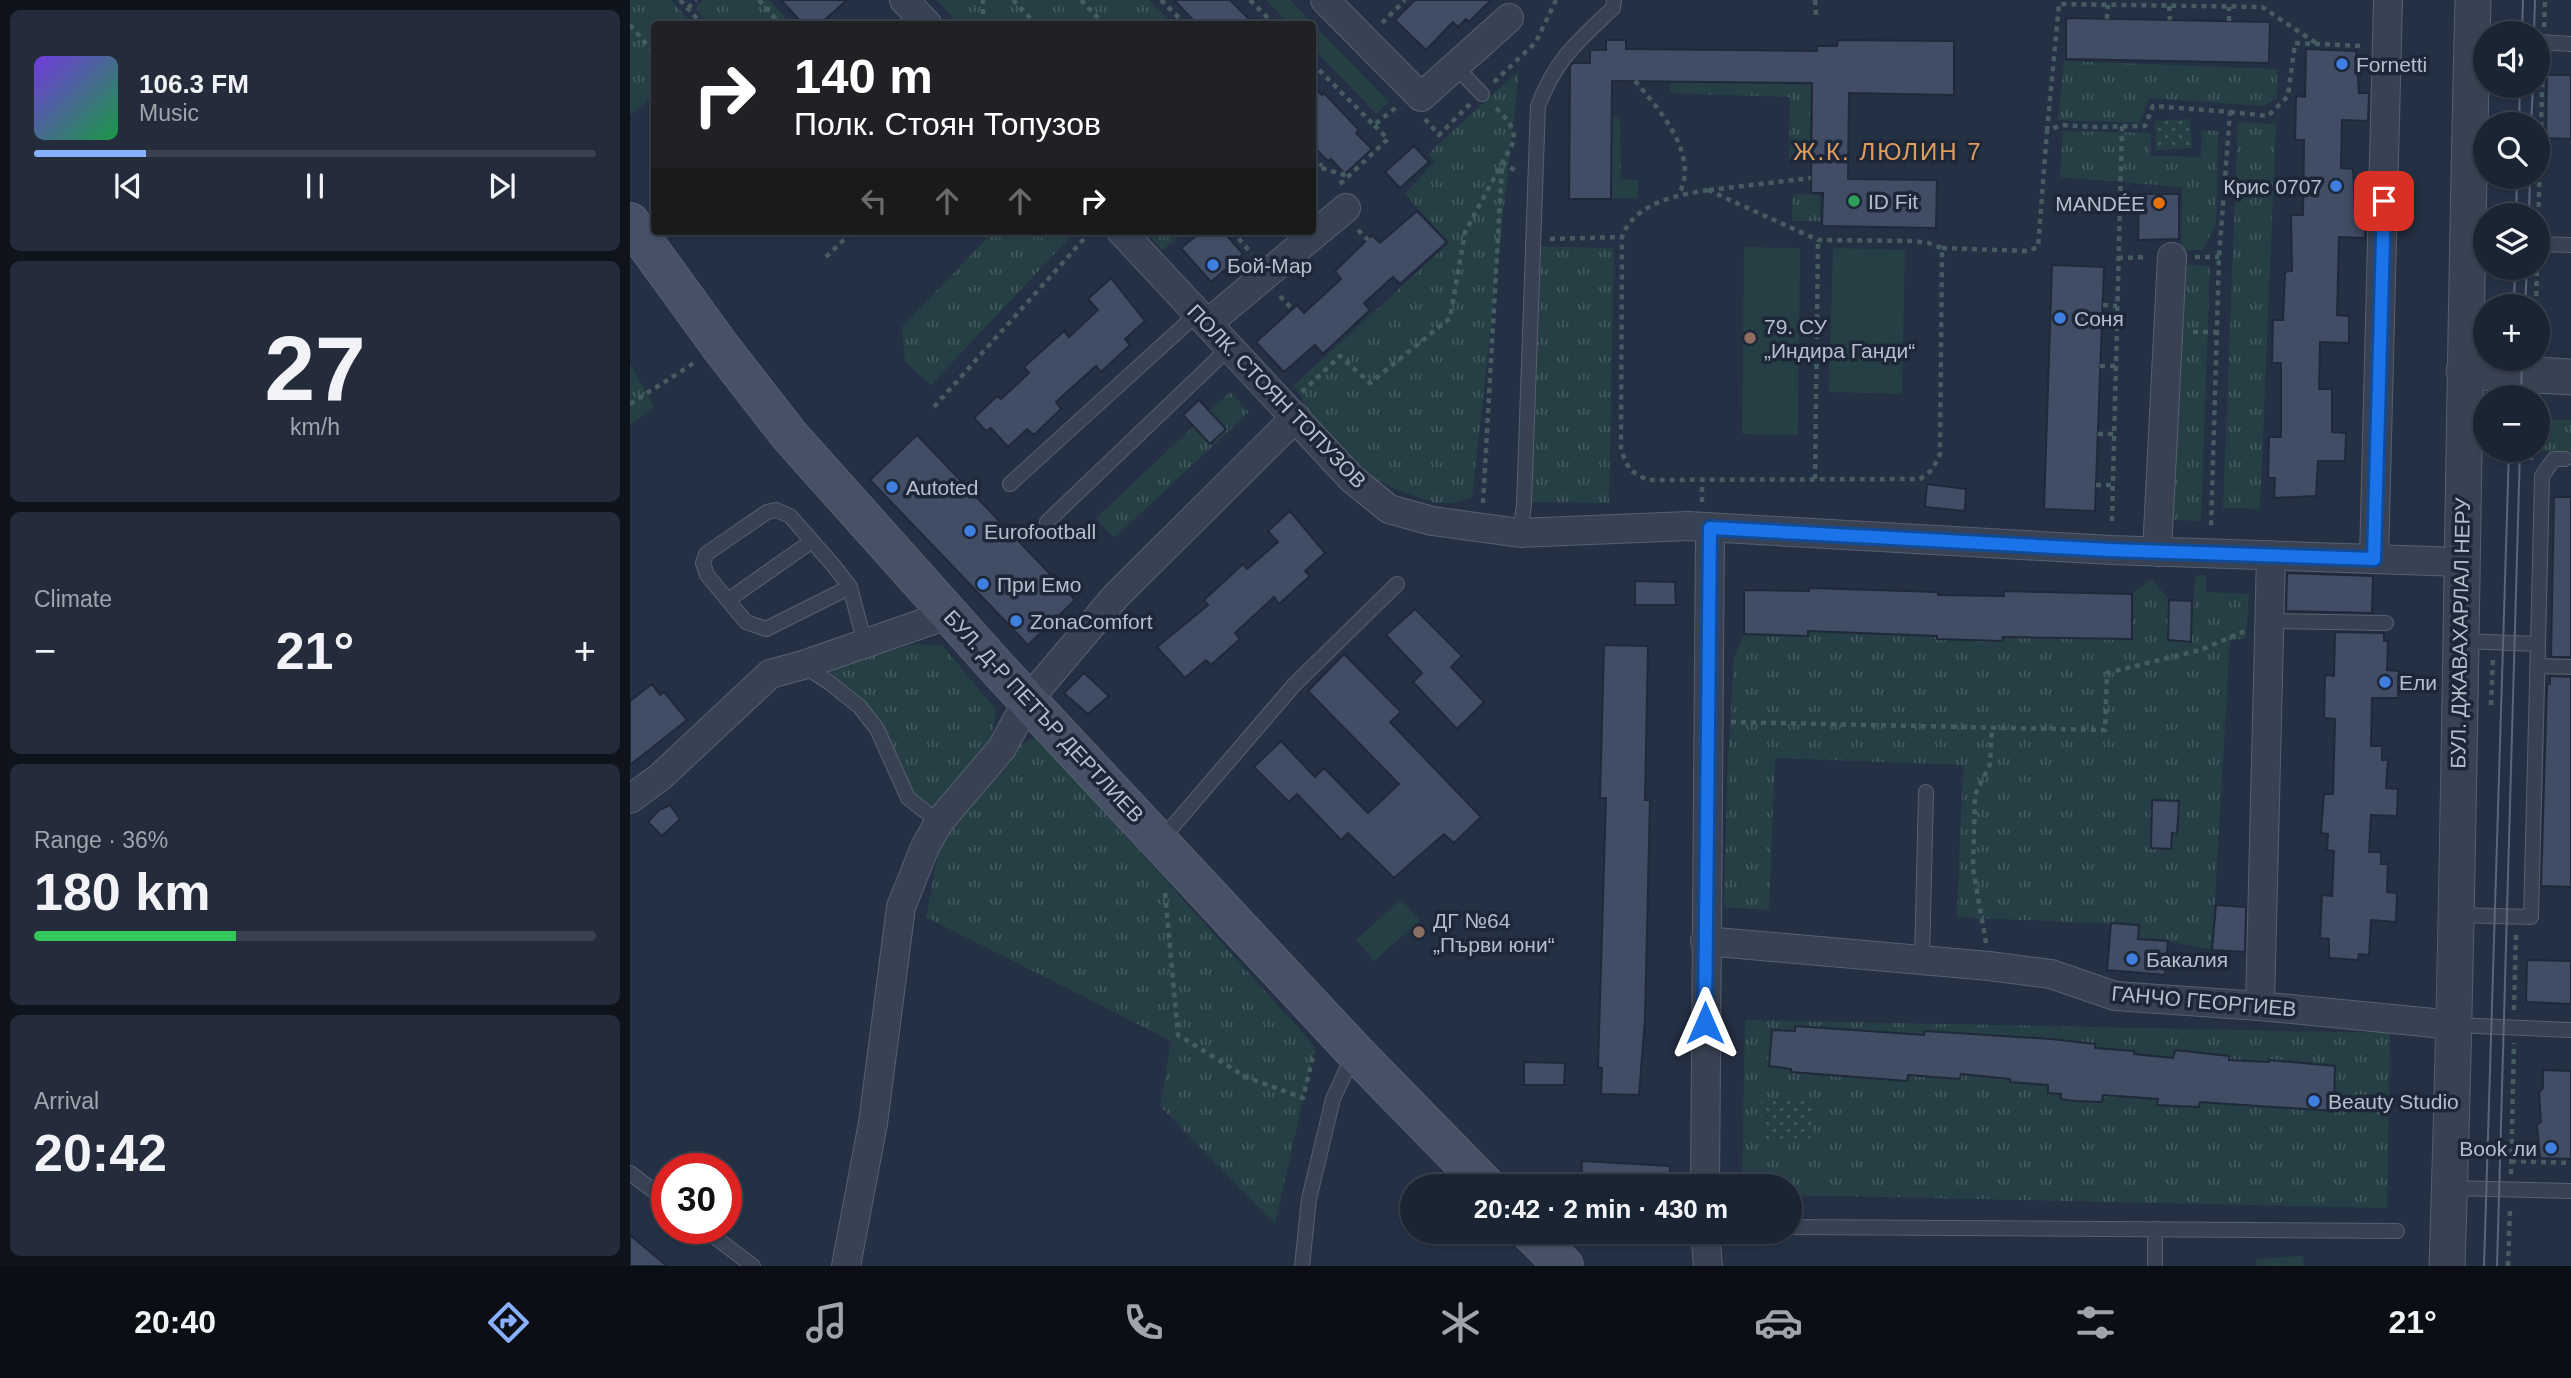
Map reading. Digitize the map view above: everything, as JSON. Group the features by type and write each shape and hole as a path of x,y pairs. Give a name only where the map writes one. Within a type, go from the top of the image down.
{"main road":[{"name":"БУЛ. Д-Р ПЕТЪР ДЕРТЛИЕВ","path":"630,222 720,346 790,436 1028,700 1355,1052 1474,1174"},
{"path":"1543,1244 1564,1266"}],"street":[{"path":"904,0 924,21"},
{"path":"2374,559 2388,0"},
{"name":"БУЛ. ДЖАВАХАРЛАЛ НЕРУ","path":"2473,0 2476,21"},
{"path":"1331,2 1417,101 1509,18"},
{"name":"БУЛ. ДЖАВАХАРЛАЛ НЕРУ","path":"2476,203 2477,98"},
{"path":"1316,219 1341,197"},
{"name":"ПОЛК. СТОЯН ТОПУЗОВ","path":"1125,235 1292,412 1352,480 1389,509 1432,522 1520,533 1688,526 1706,519 2157,552 2461,562"},
{"path":"1203,318 1298,235"},
{"path":"2157,552 2172,257"},
{"name":"БУЛ. ДЖАВАХАРЛАЛ НЕРУ","path":"2447,1266 2457,915 2463,371 2473,272"},
{"path":"2463,371 2571,377"},
{"path":"845,1266 873,1123 901,907 925,847 939,822 1002,748 1028,700 1116,596 1292,412"},
{"path":"1705,1174 1709,721 1706,519"},
{"path":"2260,1006 2271,555"},
{"path":"630,800 660,777 770,674 950,614"},
{"name":"ГАНЧО ГЕОРГИЕВ","path":"1705,941 1989,966 2051,975 2115,996 2260,1006 2454,1025"},
{"path":"1706,1244 1708,1266"}],"lane":[{"path":"1520,533 1524,505 1538,106 1548,80 1563,57 1612,8 1614,0"},
{"path":"2550,43 2571,44"},
{"path":"1455,66 1482,94"},
{"path":"2550,244 2571,245"},
{"path":"1010,484 1203,318"},
{"path":"1047,522 1230,346"},
{"path":"2457,915 2531,916 2542,492"},
{"path":"850,587 766,629 746,622 707,575 703,563 706,554 767,512 776,510 790,516 850,587 865,643"},
{"path":"728,600 812,541"},
{"path":"1160,841 1294,685 1398,584"},
{"path":"2270,621 2386,624"},
{"path":"2460,641 2538,644"},
{"path":"803,665 860,707 877,729 908,798 939,822"},
{"path":"2537,666 2571,667"},
{"path":"1922,960 1926,792"},
{"path":"2454,1025 2571,1030"},
{"path":"1301,1266 1309,1199 1333,1099 1355,1052"},
{"path":"630,1173 651,1189"},
{"path":"2450,1188 2571,1191"},
{"path":"1802,1227 2397,1231"},
{"path":"2155,1229 2155,1266"},
{"path":"724,1244 753,1266"}],"path":[{"path":"680,0 699,21"},
{"path":"688,8 696,0"},
{"path":"759,0 777,21"},
{"path":"983,0 983,21"},
{"path":"1013,0 1033,21"},
{"path":"1081,0 1101,21"},
{"path":"1161,0 1182,21"},
{"path":"1250,0 1271,21"},
{"path":"1378,26 1405,0"},
{"path":"1374,125 1400,104 1417,101 1438,135 1536,42 1556,0"},
{"path":"1815,0 1816,16"},
{"path":"2542,21 2545,0"},
{"path":"2047,131 2059,4 2262,7 2316,43"},
{"path":"2107,19 2108,5"},
{"path":"2169,6 2169,20"},
{"path":"2229,21 2230,7"},
{"path":"630,25 651,50"},
{"path":"2230,112 2268,116 2288,96 2295,43 2388,47"},
{"path":"1316,67 1388,139 1348,176 1341,197"},
{"path":"1635,81 1665,120 1682,154 1686,174 1679,195"},
{"path":"1292,412 1340,356 1370,383 1450,318 1465,232 1511,149 1515,134 1509,122 1482,94"},
{"path":"2538,203 2539,98"},
{"path":"2112,521 2122,126"},
{"path":"1316,161 1323,168"},
{"path":"1502,162 1520,174"},
{"path":"1481,528 1502,162"},
{"path":"1316,166 1348,176"},
{"path":"1709,190 1818,240 1913,241 1942,248 1940,454 1933,470 1920,479 1647,480 1630,470 1621,451 1622,237 1626,224 1634,217 1679,195 1709,190 1811,178"},
{"path":"826,257 849,235"},
{"path":"934,407 1087,235"},
{"path":"1235,235 1257,260"},
{"path":"1532,239 1622,237"},
{"path":"1815,479 1818,240"},
{"path":"2103,305 2117,306"},
{"path":"630,404 720,346"},
{"path":"2100,366 2116,366"},
{"path":"2098,434 2113,434"},
{"path":"1702,480 1706,519"},
{"path":"2096,485 2113,485"},
{"path":"1709,721 2105,730 2107,673 2200,650 2270,621"},
{"path":"1989,966 1985,926 1973,869 1975,795 1990,764 1992,728"},
{"path":"1165,891 1178,1035 1246,1077 1303,1098 1315,1047"},
{"path":"2513,1071 2517,916"},
{"path":"2511,1161 2571,1163"}],"green space":[{"path":"630,0 671,0 689,21 651,21 651,98 630,115"},
{"path":"703,0 769,0 788,21 706,21 695,8"},
{"path":"937,0 1149,0 1170,21 956,21"},
{"path":"1266,0 1290,0 1310,21 1287,21"},
{"path":"1316,27 1389,102 1376,114 1316,51"},
{"path":"2064,61 2277,69 2277,98 2264,106 2149,98 2140,123 2058,120"},
{"path":"1519,70 1472,497 1455,503 1436,503 1400,491 1367,475 1313,418 1294,385 1449,243 1405,194 1435,161 1428,154"},
{"path":"1670,81 1811,85 1809,160 1789,160 1790,97 1670,93"},
{"path":"1612,117 1620,117 1621,179 1638,180 1638,198 1612,198"},
{"path":"2190,119 2192,148 2156,150 2155,121"},
{"path":"2238,122 2276,124 2260,509 2223,508"},
{"path":"2202,130 2218,131 2216,225 2202,250 2181,250 2182,187 2060,177 2063,131 2151,133 2150,156 2201,157"},
{"path":"1793,194 1820,195 1820,221 1792,221"},
{"path":"990,235 1072,235 931,385 905,362 902,327"},
{"path":"1149,235 1182,235 1162,250"},
{"path":"1535,246 1614,248 1609,503 1531,502"},
{"path":"1744,247 1800,248 1798,435 1742,434"},
{"path":"1833,248 1905,250 1902,394 1829,392"},
{"path":"2181,265 2210,266 2201,521 2172,520"},
{"path":"630,363 654,407 630,426"},
{"path":"1230,392 1249,412 1114,538 1096,518"},
{"path":"2550,419 2571,420 2571,452 2550,451"},
{"path":"2206,575 2206,592 2249,594 2246,638 2230,640 2212,950 2138,938 2138,925 1957,917 1963,765 1775,758 1769,910 1724,907 1734,657 1744,634 1807,636 1808,631 1812,631 2002,641 2003,637 2131,639 2132,594 2152,579 2169,600 2191,642 2195,576"},
{"path":"916,644 943,646 996,710 990,745 937,811 914,793 889,736 865,704 826,668"},
{"path":"1037,737 1315,1047 1275,1224 1160,1106 1171,1041 926,917 943,828 1009,751"},
{"path":"1401,899 1420,921 1374,961 1356,940"},
{"path":"1745,1020 2390,1033 2387,1208 1802,1195 1802,1174 1742,1174"},
{"path":"1812,1098 1814,1138 1762,1139 1761,1100"},
{"path":"2303,1256 2304,1266 2257,1266 2256,1259"}],"building":[{"path":"781,0 847,0 823,21 800,21"},
{"path":"1174,0 1230,0 1251,21 1194,21"},
{"path":"1415,0 1491,0 1469,22 1466,19 1458,27 1453,22 1426,50 1395,20"},
{"path":"2066,18 2270,22 2269,63 2066,59"},
{"path":"1606,40 1626,40 1626,49 1817,51 1817,46 1837,46 1838,40 1954,41 1954,95 1849,93 1848,179 1937,180 1936,228 1822,226 1823,193 1811,193 1812,83 1612,81 1611,199 1569,199 1570,66 1573,63 1590,63 1590,50 1606,50"},
{"path":"2306,49 2356,51 2359,93 2369,93 2368,121 2342,120 2341,168 2353,169 2355,210 2366,211 2365,238 2339,237 2337,315 2349,316 2349,343 2320,342 2319,389 2332,389 2332,432 2346,433 2345,461 2318,461 2316,496 2274,498 2275,478 2268,478 2269,437 2281,437 2281,363 2272,363 2273,320 2283,320 2285,272 2292,271 2291,215 2303,215 2304,140 2295,140 2296,96 2305,97"},
{"path":"2550,75 2571,75 2571,139 2550,138 2550,112 2546,112 2547,98 2550,98"},
{"path":"1316,90 1322,95 1324,93 1359,130 1356,133 1372,149 1345,174 1331,159 1328,161 1316,149"},
{"path":"1414,146 1429,162 1400,188 1385,172"},
{"path":"2139,194 2179,194 2179,239 2138,240"},
{"path":"1417,211 1447,242 1400,284 1393,277 1364,303 1370,310 1323,354 1315,345 1284,372 1256,342 1297,305 1304,313 1341,279 1335,271 1372,235 1380,243"},
{"name":"Бой-Мар","path":"1197,235 1226,235 1243,254 1211,282 1181,248"},
{"path":"2052,265 2104,267 2095,511 2044,509"},
{"path":"1111,278 1145,321 1125,339 1130,345 1101,372 1096,366 1056,402 1061,409 1034,435 1027,429 1008,447 991,428 986,431 974,418 997,396 1001,399 1029,373 1024,367 1064,331 1069,337 1098,310 1088,299"},
{"path":"1199,400 1226,429 1210,444 1183,415"},
{"path":"917,435 1075,600 1028,645 870,480"},
{"path":"1927,484 1966,489 1965,511 1925,507"},
{"path":"2554,497 2571,497 2571,657 2551,657"},
{"path":"1290,511 1325,553 1305,571 1310,576 1279,604 1274,597 1235,633 1240,639 1211,665 1206,660 1185,678 1157,647 1208,605 1204,600 1243,564 1247,569 1278,542 1268,531"},
{"path":"2287,573 2373,576 2372,613 2286,611"},
{"path":"1635,581 1675,582 1676,605 1635,605"},
{"path":"1809,588 1938,592 1938,595 2004,596 2004,591 2132,594 2132,639 2003,637 2002,641 1808,631 1808,636 1744,634 1744,590 1809,591"},
{"path":"2169,600 2192,601 2191,642 2168,640"},
{"path":"1415,609 1462,656 1451,667 1484,702 1457,729 1413,682 1422,673 1386,635"},
{"path":"2335,632 2384,633 2384,641 2388,641 2387,670 2399,671 2398,698 2372,698 2371,746 2382,746 2382,760 2388,760 2386,788 2398,789 2397,816 2371,815 2369,852 2381,852 2381,864 2388,864 2387,892 2397,893 2396,922 2371,920 2369,955 2359,954 2358,960 2329,958 2329,939 2320,938 2322,895 2332,896 2334,851 2327,850 2328,834 2321,833 2324,794 2333,794 2335,719 2324,718 2325,675 2334,676"},
{"path":"1604,645 1648,646 1645,800 1650,800 1645,1019 1639,1095 1601,1094 1602,1068 1598,1067 1606,798 1600,798"},
{"path":"1344,654 1401,712 1390,722 1481,817 1454,843 1444,834 1394,878 1348,833 1341,840 1297,794 1289,802 1254,767 1281,741 1315,777 1324,768 1368,813 1399,784 1308,691"},
{"path":"1084,673 1109,696 1088,714 1064,693"},
{"path":"2550,676 2571,677 2571,887 2541,886 2547,684 2550,684"},
{"path":"652,684 660,695 664,692 687,720 630,765 630,701"},
{"path":"2152,800 2179,801 2177,834 2172,833 2171,849 2151,848"},
{"path":"670,805 680,819 662,836 648,822 659,810"},
{"path":"2216,905 2246,907 2245,952 2212,950"},
{"path":"2111,923 2139,925 2138,939 2168,941 2165,975 2107,970"},
{"path":"2527,960 2571,961 2571,1004 2526,1002"},
{"path":"1795,1026 1924,1035 1925,1031 2051,1039 2095,1044 2095,1048 2173,1058 2175,1050 2229,1056 2229,1060 2269,1060 2335,1066 2334,1111 2200,1102 2199,1107 2157,1105 2158,1099 2103,1095 2102,1102 2074,1101 2061,1099 2061,1094 2048,1093 2048,1085 2010,1082 2010,1079 1961,1074 1960,1079 1908,1075 1907,1081 1791,1072 1791,1069 1769,1066 1772,1030 1795,1031"},
{"path":"1524,1062 1565,1063 1564,1085 1524,1085"},
{"path":"2543,1070 2571,1071 2571,1159 2540,1158 2537,1125 2541,1122 2539,1092 2543,1088"},
{"path":"1582,1161 1670,1166 1670,1174 1581,1174"},
{"path":"630,1235 667,1266 630,1266"}],"tram line":[{"path":"2522,21 2523,0"},
{"path":"2534,21 2535,0"},
{"path":"2519,112 2520,98"},
{"path":"2532,98 2532,112"},
{"path":"2516,203 2517,189"},
{"path":"2529,203 2530,189"},
{"path":"2514,294 2515,280"},
{"path":"2526,280 2526,294"},
{"path":"2521,385 2522,371"},
{"path":"2484,1266 2509,462"},
{"path":"2497,1266 2520,462"}],"place":[{"name":"Fornetti","path":"2342,64"},
{"name":"Крис 0707","path":"2336,186"},
{"name":"ID Fit","path":"1854,201"},
{"name":"MANDÉE","path":"2159,203"},
{"name":"Бой-Мар","path":"1213,265"},
{"name":"Соня","path":"2060,318"},
{"name":"79. СУ „Индира Ганди“","path":"1750,338"},
{"name":"Autoted","path":"892,487"},
{"name":"Eurofootball","path":"970,531"},
{"name":"При Емо","path":"983,584"},
{"name":"ZonaComfort","path":"1016,621"},
{"name":"Ели","path":"2385,682"},
{"name":"ДГ №64 „Първи юни“","path":"1419,932"},
{"name":"Бакалия","path":"2132,959"},
{"name":"Beauty Studio","path":"2314,1101"},
{"name":"Book ли","path":"2551,1148"}],"district":[{"name":"Ж.К. ЛЮЛИН 7","path":"1888,151"}],"route":[{"path":"1705,1023 1710,528 2110,550 2374,559 2384,201"}]}
